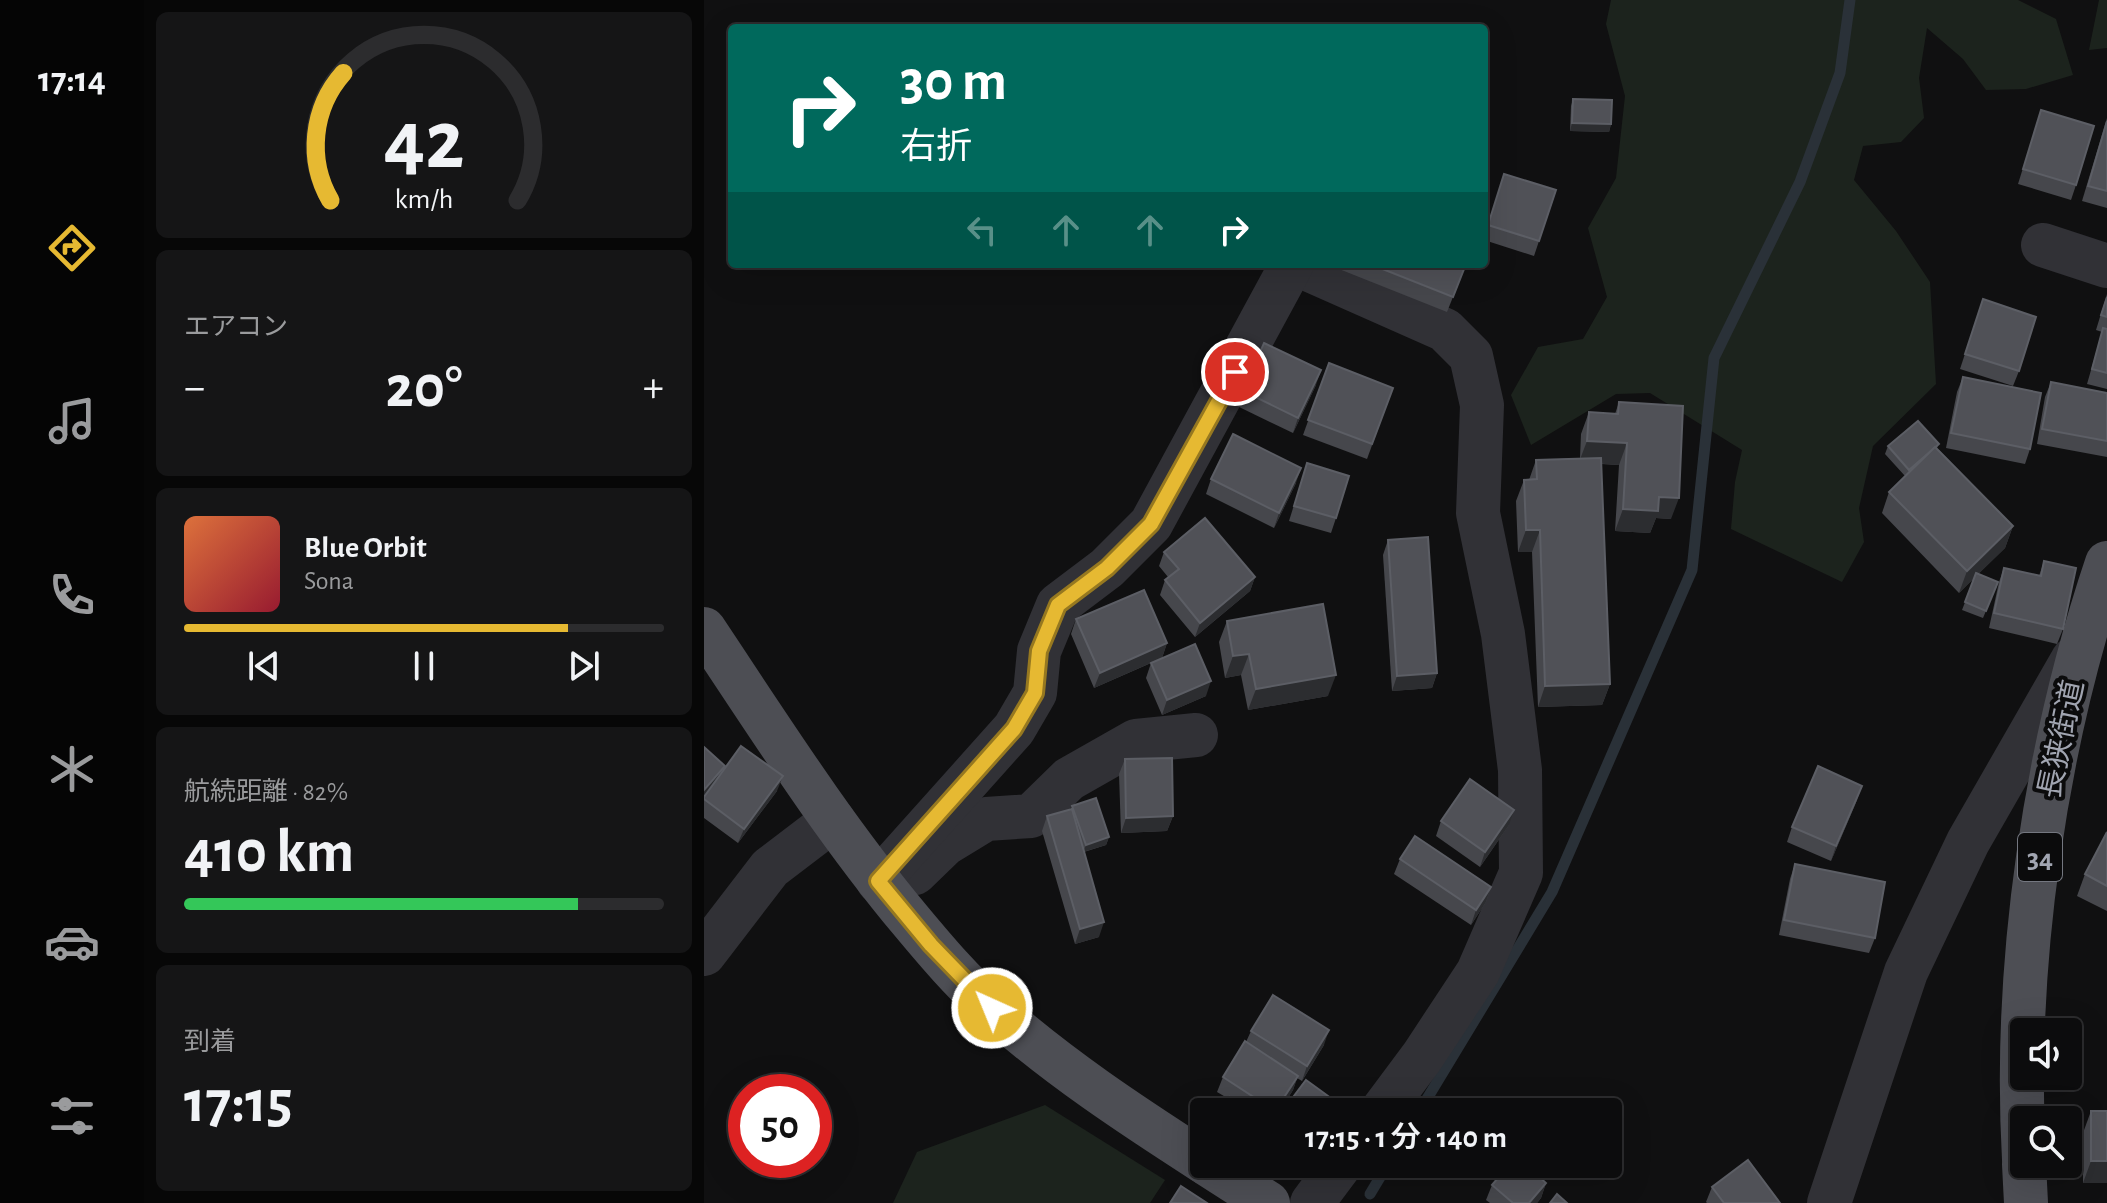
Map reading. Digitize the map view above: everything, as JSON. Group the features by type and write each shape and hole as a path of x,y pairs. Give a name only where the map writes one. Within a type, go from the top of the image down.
{"main road":[{"name":"長狭街道","path":"2021,1106 2024,996 2032,908 2053,770 2082,643 2107,563"},
{"path":"704,629 833,820 884,889 931,945 992,1008 1065,1067 1190,1153"},
{"path":"1229,1178 1268,1203"},
{"name":"長狭街道","path":"2025,1178 2026,1203"}],"street":[{"path":"2043,245 2107,266"},
{"path":"884,889 1014,729 1035,693 1039,651 1058,605 1107,568 1151,524 1292,268"},
{"path":"1303,268 1445,330 1471,356 1482,405 1478,513 1503,634 1520,770 1521,873 1478,972 1391,1098"},
{"path":"1829,1203 1906,972 1968,842 2082,643"},
{"path":"884,889 945,844 986,819 1031,816 1069,779 1136,741 1196,735"},
{"path":"704,954 770,868 833,820"},
{"path":"1312,1203 1331,1178"}],"shaded area":[{"path":"1611,0 2018,0 2056,19 2073,75 2026,89 1986,90 1963,59 1927,28 1919,78 1924,118 1901,142 1863,146 1854,180 1896,231 1930,282 1936,384 1873,446 1859,508 1864,542 1842,582 1731,529 1735,482 1742,450 1650,393 1616,394 1531,445 1511,395 1538,347 1583,339 1607,297 1588,228 1616,178 1625,96 1606,24"},
{"path":"2099,0 2107,0 2107,48 2089,50"},
{"path":"1045,1105 1165,1180 1150,1203 893,1203 917,1152"}],"building":[{"path":"1573,99 1612,100 1611,124 1572,123"},
{"path":"2041,110 2094,126 2076,185 2023,169"},
{"path":"2107,121 2107,191 2088,186"},
{"path":"1504,174 1556,190 1539,241 1488,225"},
{"path":"1380,268 1464,268 1453,297"},
{"path":"2107,297 2107,317 2101,315"},
{"path":"1983,299 2036,317 2019,371 1965,354"},
{"path":"2103,328 2107,329 2107,373 2092,369"},
{"path":"1264,343 1321,370 1298,418 1243,391"},
{"path":"1329,363 1393,388 1372,444 1308,420"},
{"path":"1963,377 2041,393 2030,449 1951,433"},
{"path":"2051,382 2107,393 2107,441 2042,429"},
{"path":"1619,402 1683,406 1679,498 1659,497 1658,511 1623,509 1627,443 1587,441 1589,412 1618,414"},
{"path":"1918,421 1939,444 1909,470 1888,446"},
{"path":"1233,434 1301,468 1279,513 1211,479"},
{"path":"1935,447 2013,526 1967,571 1889,492"},
{"path":"1601,458 1610,684 1545,686 1540,530 1526,530 1524,480 1537,479 1536,460"},
{"path":"1307,463 1349,476 1336,518 1294,506"},
{"path":"1205,518 1255,577 1200,623 1165,580 1179,569 1164,552"},
{"path":"1428,537 1437,673 1397,676 1388,540"},
{"path":"2044,561 2076,568 2063,629 1994,613 2004,568 2041,576"},
{"path":"1976,573 1998,582 1986,611 1965,602"},
{"path":"1144,590 1167,643 1100,673 1076,619"},
{"path":"1323,604 1336,675 1256,689 1249,654 1233,656 1227,621"},
{"path":"1195,644 1211,681 1167,700 1151,663"},
{"path":"741,746 783,776 744,829 704,799"},
{"path":"704,747 725,766 704,790"},
{"path":"1172,758 1173,816 1126,818 1125,759"},
{"path":"1818,766 1862,786 1836,846 1792,827"},
{"path":"1470,779 1514,810 1485,852 1441,821"},
{"path":"1096,798 1109,837 1086,845 1072,806"},
{"path":"1072,809 1104,922 1080,929 1047,816"},
{"path":"2107,832 2107,886 2085,874"},
{"path":"1415,836 1491,887 1476,910 1400,859"},
{"path":"1795,864 1885,882 1875,938 1784,920"},
{"path":"1273,995 1329,1030 1307,1066 1251,1031"},
{"path":"1245,1041 1298,1076 1284,1098 1255,1098 1223,1077"},
{"path":"1306,1080 1331,1098 1292,1098"},
{"path":"2091,1111 2107,1111 2107,1161 2091,1161"},
{"path":"1748,1160 1780,1203 1724,1203 1712,1187"},
{"path":"1498,1178 1540,1178 1546,1183 1529,1203 1513,1203 1492,1185"},
{"path":"1181,1186 1207,1203 1170,1203"},
{"path":"1557,1194 1567,1203 1550,1203"}],"waterway":[{"path":"1427,1098 1552,892 1692,570 1714,358 1800,182 1840,73 1850,0"},
{"path":"1370,1194 1380,1178"}],"route":[{"path":"992,1008 931,945 878,881 1014,729 1035,693 1039,651 1058,605 1107,568 1151,524 1235,372"}]}
